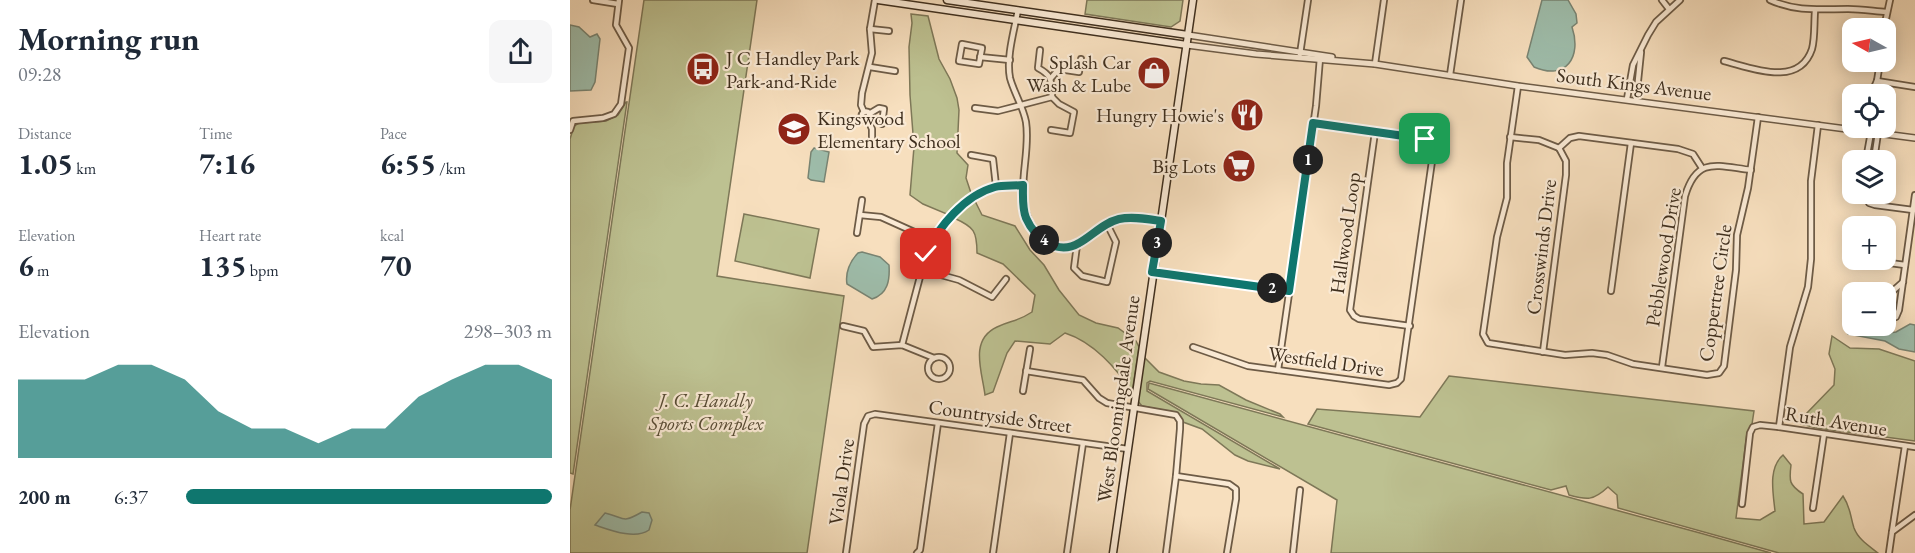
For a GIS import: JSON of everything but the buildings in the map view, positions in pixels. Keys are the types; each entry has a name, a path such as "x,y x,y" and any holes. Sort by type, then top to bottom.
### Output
{"main road":[{"name":"South Kings Avenue","path":"877,0 1187,45"},
{"name":"South Kings Avenue","path":"947,0 1188,35"},
{"name":"West Bloomingdale Avenue","path":"1113,553 1193,0"}],"street":[{"path":"570,130 573,121 603,118 614,114 621,104 629,48 616,24 619,2 593,0"},
{"path":"877,0 870,29 872,52 870,67 861,105 872,129 872,142 886,144"},
{"path":"1300,55 1308,0"},
{"path":"1375,64 1384,0"},
{"path":"1450,75 1461,0"},
{"path":"1662,0 1670,9"},
{"path":"1628,99 1633,65 1656,22 1680,0"},
{"path":"1770,0 1781,6 1815,11 1850,9 1886,12"},
{"path":"1885,18 1890,0"},
{"path":"956,11 958,1"},
{"path":"1018,10 1010,60 1010,76 1026,121 1027,146 1023,185 1026,217 1032,228 1049,245 1064,248 1077,245 1107,224 1126,218 1161,221"},
{"path":"1724,61 1780,73 1794,71 1806,61 1812,48 1815,11"},
{"path":"870,29 889,31"},
{"name":"South Kings Avenue","path":"1188,35 1300,55 1518,86 1842,128"},
{"path":"962,44 982,48 980,57 979,64 959,61 962,44"},
{"name":"South Kings Avenue","path":"1187,45 1300,55"},
{"path":"1040,50 1038,68 1048,73 1051,78 1052,97 1059,104 1074,112 1070,133 1050,130"},
{"path":"1636,100 1641,50"},
{"path":"980,57 1010,60"},
{"path":"1278,370 1322,58"},
{"path":"1051,78 1059,69 1079,72 1081,59"},
{"path":"870,67 895,71"},
{"path":"1875,84 1878,72"},
{"path":"1877,81 1915,87"},
{"name":"Coppertree Circle","path":"1518,86 1510,137 1507,198 1497,237 1483,334 1488,343 1565,355 1592,353 1633,363 1707,375 1719,373 1724,366 1736,270 1737,235 1751,170 1758,117"},
{"path":"975,108 998,111 1052,97"},
{"path":"866,113 879,108 884,109 882,124"},
{"path":"1313,123 1425,139 1432,143 1434,150 1410,326"},
{"path":"1779,427 1790,347 1808,287 1811,259 1811,182 1818,125"},
{"name":"Hallwood Loop","path":"1375,132 1350,310 1359,319 1410,326"},
{"name":"South Kings Avenue","path":"1896,135 1915,138"},
{"path":"1510,137 1539,140 1559,148 1570,138 1579,136 1677,149 1693,154 1702,168"},
{"path":"1611,291 1631,143"},
{"name":"Crosswinds Drive","path":"1543,352 1566,175 1566,161 1559,148"},
{"path":"971,154 993,159 996,186"},
{"name":"Pebblewood Drive","path":"1662,368 1685,196 1690,180 1702,168 1717,166 1751,170"},
{"path":"902,345 926,254 932,240 948,219 968,202 996,186 1023,185"},
{"path":"1896,317 1899,310 1915,195"},
{"path":"857,233 862,200"},
{"path":"1872,204 1913,210"},
{"path":"860,215 881,217 932,240"},
{"path":"1077,245 1074,268 1082,276 1107,282 1116,242 1107,224"},
{"path":"1896,264 1905,265"},
{"path":"923,270 959,280 992,297 1006,279"},
{"path":"1152,272 1289,291"},
{"path":"1896,288 1903,282"},
{"path":"843,326 864,332 873,347 902,345 934,358 941,357 949,364 949,371 945,376 939,378 930,373 928,367 934,358"},
{"name":"Westfield Drive","path":"1193,347 1248,366 1395,384 1402,376 1410,326"},
{"path":"1023,391 1030,349"},
{"path":"1026,371 1083,380 1107,404 1176,416 1180,421 1176,476 1166,553"},
{"name":"Countryside Street","path":"868,416 874,414 1128,449"},
{"name":"Viola Drive","path":"846,553 864,424 868,416"},
{"path":"917,553 920,550 938,423"},
{"name":"Ruth Avenue","path":"1742,504 1750,433 1753,427 1760,425 1779,427 1915,447"},
{"path":"993,553 1011,433"},
{"path":"1813,508 1824,434"},
{"path":"1067,553 1083,443"},
{"path":"1889,553 1905,446"},
{"path":"1176,476 1229,484 1236,489 1227,553"},
{"path":"1293,553 1300,490"},
{"path":"1892,532 1915,515"}],"green space":[{"name":"J. C. Handly Sports Complex","path":"644,0 757,0 717,276 844,296 807,553 570,553 570,510"},
{"path":"1087,0 1183,0 1180,21 1171,27 1085,14"},
{"path":"911,14 928,16 939,59 957,98 959,110 957,153 968,165 966,178 972,196 949,215 923,204 910,195 914,147 910,95"},
{"path":"626,102 573,474 570,473 570,139 574,126 579,123 606,121 618,115"},
{"path":"975,201 982,215 1015,226 1030,250 1044,265 1059,290 1079,315 1096,323 1118,328 1136,341 1139,347 1132,393 1119,374 1095,349 1065,333 1050,344 1015,341 1007,353 993,392 985,395 979,357 983,340 997,327 1032,312 1035,295 1003,264 977,253 973,231 966,224 954,218"},
{"path":"744,214 819,229 810,278 735,261"},
{"path":"1832,336 1850,348 1879,349 1915,361 1915,441 1801,424 1806,414 1834,385 1835,369 1829,354"},
{"path":"1144,357 1159,372 1184,381 1219,385 1246,400 1280,414 1283,417 1150,381 1147,383 1147,391 1280,469 1248,461 1235,455 1202,429 1183,422 1176,413 1142,406 1137,400"},
{"path":"1449,376 1754,411 1752,424 1747,433 1736,518 1760,520 1775,511 1773,473 1778,460 1783,455 1791,465 1791,482 1803,494 1804,524 1824,522 1843,496 1858,536 1878,553 1779,553 1618,508 1617,495 1608,487 1594,497 1581,498 1569,495 1566,486 1551,490 1308,424 1317,409 1420,417"},
{"path":"1149,383 1771,553 1331,553 1337,500 1148,389"}],"shaded area":[{"path":"1542,0 1568,0 1576,14 1577,23 1572,27 1575,38 1573,57 1569,64 1555,71 1545,71 1534,67 1527,57"},
{"path":"570,25 579,27 590,37 597,34 600,39 595,82 591,90 570,91"},
{"path":"814,148 829,152 824,182 808,178 811,152"},
{"path":"858,253 880,257 889,265 885,290 872,299 847,284 847,271 850,263"},
{"path":"1910,324 1915,325 1915,352 1899,349 1885,341 1859,336 1896,336 1896,332"},
{"path":"642,512 649,513 652,520 649,530 643,533 622,533 595,525 605,513 627,519"}],"place":[{"name":"J C Handley Park Park-and-Ride","path":"703,69"},
{"name":"Splash Car Wash & Lube","path":"1154,73"},
{"name":"Hungry Howie's","path":"1247,115"},
{"name":"Kingswood Elementary School","path":"794,129"},
{"name":"Big Lots","path":"1239,166"}],"route":[{"path":"926,254 932,240 948,219 968,202 996,186 1023,185 1023,206 1026,217 1032,228 1049,245 1064,248 1077,245 1117,219 1161,221 1152,272 1289,291 1313,123 1425,139"}]}
